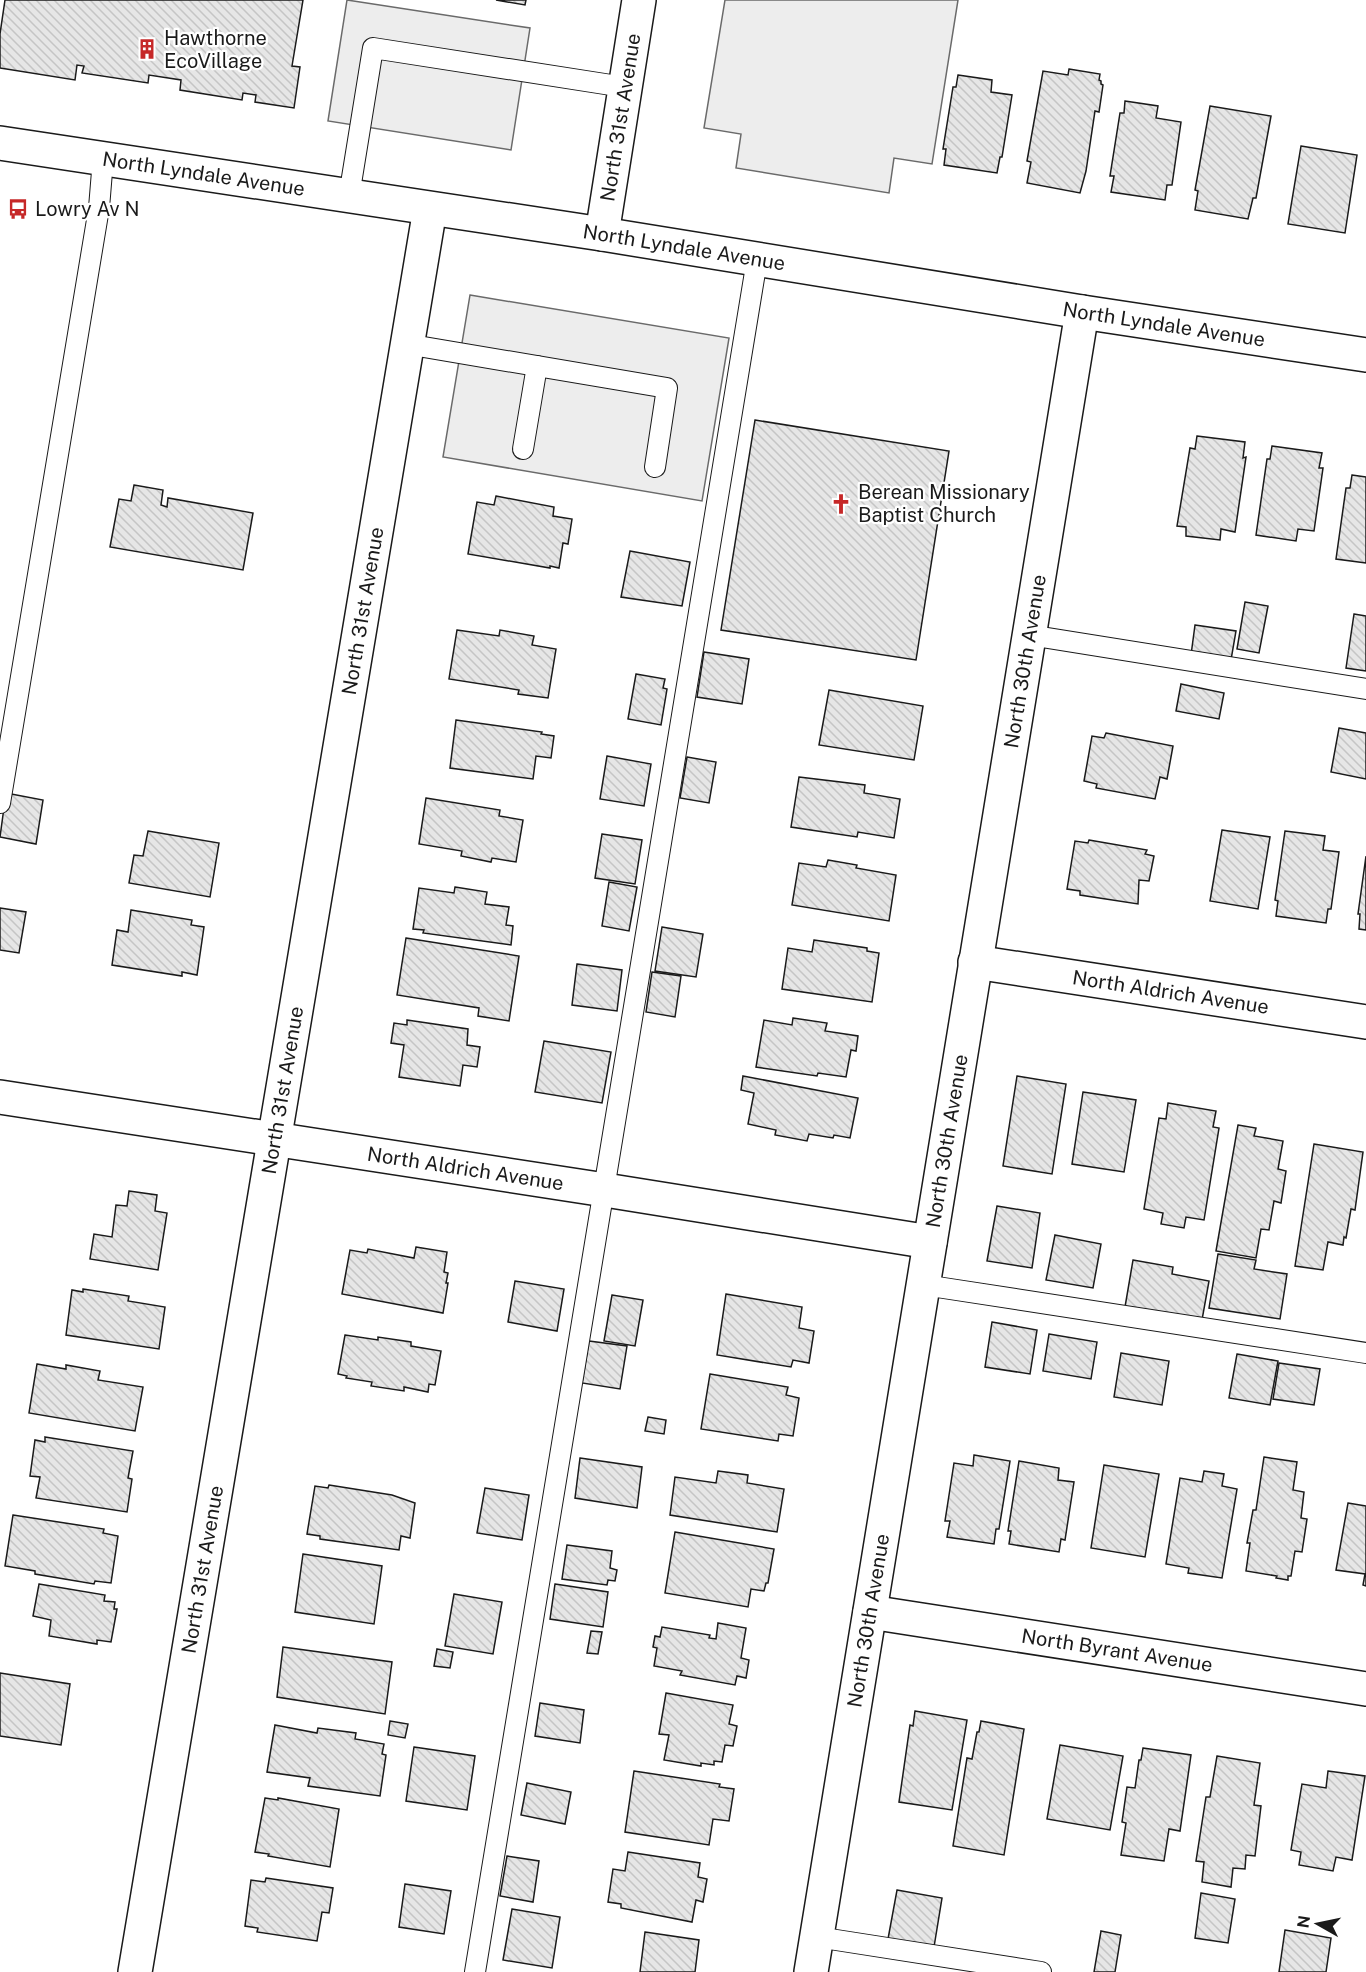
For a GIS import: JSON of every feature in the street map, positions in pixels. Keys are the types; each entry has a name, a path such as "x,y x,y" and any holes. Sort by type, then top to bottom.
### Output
{"street":[{"name":"North 31st Avenue","path":"602,234 639,0"},
{"name":"North Lyndale Avenue","path":"0,142 602,234 1082,312 1366,355"},
{"name":"North 31st Avenue","path":"135,1972 430,209"},
{"name":"North 30th Avenue","path":"811,1972 1082,312"},
{"name":"North Aldrich Avenue","path":"975,962 1366,1022"},
{"name":"North Aldrich Avenue","path":"0,1097 930,1242"},
{"name":"North Byrant Avenue","path":"870,1612 1366,1689"}],"lane":[{"path":"349,196 374,48 624,87"},
{"path":"0,803 99,208 103,159"},
{"path":"475,1972 757,260"},
{"path":"406,344 667,388 655,467"},
{"path":"523,448 537,366"},
{"path":"1029,635 1366,689"},
{"path":"924,1285 1366,1353"},
{"path":"817,1937 1041,1972"}],"shaded area":[{"path":"347,0 530,28 511,150 328,121"},
{"path":"725,0 958,0 932,164 894,158 889,193 736,168 741,134 704,128"},
{"path":"470,295 729,338 702,501 443,457"}],"building":[{"name":"Hawthorne EcoVillage","path":"5,0 303,0 292,66 300,67 294,108 255,102 256,95 243,93 242,100 180,90 181,80 149,75 148,83 82,73 84,66 77,65 75,80 0,68 0,34"},
{"path":"496,0 526,0 525,5"},
{"path":"1069,69 1100,74 1099,80 1103,85 1099,112 1095,111 1086,171 1080,193 1027,183 1031,162 1027,161 1043,71 1068,75"},
{"path":"958,75 992,80 991,92 1012,95 1002,157 1000,157 997,173 944,165 946,149 943,149 953,87 956,87"},
{"path":"1125,101 1158,106 1156,118 1181,122 1172,185 1167,185 1165,200 1111,192 1114,176 1110,176 1120,113 1124,113"},
{"path":"1210,106 1271,116 1256,198 1253,198 1248,219 1195,210 1198,191 1195,190"},
{"path":"1301,146 1357,155 1345,233 1288,224"},
{"name":"Berean Missionary Baptist Church","path":"755,420 949,451 916,660 721,630"},
{"path":"1197,436 1245,442 1243,458 1246,457 1235,532 1221,529 1220,540 1186,536 1186,527 1177,526 1190,448 1195,449"},
{"path":"1272,446 1322,453 1319,468 1323,468 1314,531 1298,529 1296,541 1256,535 1267,459 1270,459"},
{"path":"1352,475 1366,477 1366,563 1336,559 1346,488 1350,488"},
{"path":"134,485 163,490 161,505 167,507 168,498 253,513 243,570 110,547 119,499 131,501"},
{"path":"496,496 554,507 553,516 572,519 568,544 563,543 559,568 468,554 477,502 494,505"},
{"path":"630,551 690,562 682,606 621,597"},
{"path":"1245,602 1268,606 1259,653 1237,649"},
{"path":"1354,614 1366,616 1366,671 1346,668"},
{"path":"1195,625 1236,631 1231,660 1191,655"},
{"path":"457,630 499,636 500,630 534,636 532,645 556,649 548,698 518,694 519,690 449,679"},
{"path":"704,652 749,659 742,704 697,697"},
{"path":"636,674 665,679 663,688 667,689 661,725 628,719"},
{"path":"1181,684 1224,693 1219,719 1176,711"},
{"path":"829,690 923,706 914,760 819,745"},
{"path":"456,720 542,732 541,734 554,736 551,758 536,756 533,779 450,768"},
{"path":"1339,728 1366,733 1366,779 1331,772"},
{"path":"1106,733 1173,746 1167,779 1160,777 1155,799 1096,788 1097,784 1084,781 1092,736 1104,738"},
{"path":"607,756 651,764 644,806 600,799"},
{"path":"687,757 716,762 709,803 680,798"},
{"path":"799,777 865,785 864,793 900,799 894,838 858,832 857,837 791,827"},
{"path":"6,793 43,800 36,844 0,837"},
{"path":"426,798 500,810 499,816 523,820 516,862 492,858 491,862 461,856 462,851 419,844"},
{"path":"1222,830 1270,837 1258,909 1210,901"},
{"path":"148,831 219,843 210,897 129,883 134,855 143,856"},
{"path":"1285,831 1325,836 1323,850 1339,852 1331,909 1328,909 1326,923 1276,916 1278,901 1275,900"},
{"path":"602,834 642,840 635,884 595,878"},
{"path":"1089,840 1147,850 1145,854 1154,856 1149,881 1139,880 1138,904 1080,895 1080,891 1067,889 1075,841 1088,843"},
{"path":"1366,856 1366,930 1359,929 1360,914 1358,914"},
{"path":"828,860 896,875 889,921 792,905 799,863 826,867"},
{"path":"609,882 637,887 629,931 602,926"},
{"path":"455,887 487,892 485,904 509,907 506,925 513,926 511,945 423,933 424,930 413,929 419,888 454,893"},
{"path":"0,908 26,912 19,953 0,950"},
{"path":"131,910 192,920 191,925 204,927 197,975 182,972 182,976 112,965 117,930 128,932"},
{"path":"662,927 703,934 696,977 655,971"},
{"path":"406,938 519,956 509,1021 478,1016 479,1008 397,995"},
{"path":"814,940 867,948 867,951 879,953 872,1002 782,989 788,948 812,952"},
{"path":"577,964 622,970 617,1011 572,1005"},
{"path":"652,972 681,976 675,1017 646,1012"},
{"path":"793,1018 827,1023 825,1031 858,1036 856,1051 851,1050 846,1077 818,1073 817,1076 756,1067 764,1020 792,1025"},
{"path":"407,1020 468,1029 467,1045 480,1047 477,1067 463,1065 460,1086 399,1077 404,1045 391,1043 394,1023 407,1025"},
{"path":"544,1041 611,1052 602,1103 535,1092"},
{"path":"743,1076 858,1098 850,1138 809,1134 807,1141 775,1135 776,1130 748,1124 754,1093 741,1090"},
{"path":"1017,1076 1066,1084 1052,1174 1003,1166"},
{"path":"1083,1092 1136,1100 1124,1172 1072,1164"},
{"path":"1168,1103 1216,1111 1213,1127 1219,1128 1204,1220 1186,1217 1184,1228 1161,1224 1163,1213 1144,1209 1159,1118 1166,1119"},
{"path":"1238,1125 1256,1128 1254,1136 1283,1141 1278,1169 1286,1171 1281,1203 1274,1201 1269,1230 1261,1229 1256,1258 1216,1251"},
{"path":"1314,1144 1363,1152 1355,1210 1351,1209 1346,1238 1344,1237 1343,1245 1328,1242 1323,1270 1295,1266"},
{"path":"129,1191 157,1195 155,1211 167,1213 158,1270 90,1259 94,1234 112,1237 116,1205 127,1206"},
{"path":"997,1206 1040,1213 1032,1268 987,1261"},
{"path":"1055,1235 1101,1244 1093,1288 1046,1280"},
{"path":"416,1247 447,1252 444,1272 448,1273 446,1283 448,1283 443,1313 342,1294 350,1250 367,1253 368,1249 414,1258"},
{"path":"1218,1254 1256,1260 1254,1269 1287,1274 1280,1319 1209,1308"},
{"path":"1133,1260 1173,1267 1172,1274 1209,1281 1202,1320 1125,1307"},
{"path":"515,1281 564,1289 557,1331 508,1322"},
{"path":"83,1289 129,1296 128,1301 165,1307 159,1349 66,1335 72,1290 83,1292"},
{"path":"726,1294 802,1307 799,1328 814,1331 809,1363 793,1360 791,1367 717,1355"},
{"path":"612,1295 643,1300 635,1346 604,1341"},
{"path":"992,1322 1037,1330 1030,1374 985,1367"},
{"path":"1049,1334 1097,1342 1091,1379 1043,1371"},
{"path":"345,1335 411,1342 411,1346 441,1351 435,1385 429,1384 428,1392 404,1387 404,1391 371,1386 372,1382 346,1378 347,1376 338,1374"},
{"path":"589,1341 627,1346 620,1389 582,1383"},
{"path":"1121,1353 1169,1361 1162,1405 1114,1397"},
{"path":"1237,1354 1278,1361 1270,1405 1229,1398"},
{"path":"1279,1363 1320,1369 1314,1405 1273,1399"},
{"path":"37,1364 66,1369 66,1365 100,1371 98,1380 143,1387 135,1431 29,1413"},
{"path":"710,1374 788,1387 786,1395 799,1398 793,1436 779,1434 778,1441 701,1429"},
{"path":"648,1417 666,1420 664,1434 645,1431"},
{"path":"45,1437 133,1451 128,1478 132,1479 127,1512 36,1498 40,1477 30,1476 35,1440 45,1442"},
{"path":"974,1455 1010,1461 999,1529 996,1529 994,1544 947,1537 950,1521 945,1521 954,1463 973,1466"},
{"path":"1264,1457 1297,1462 1293,1490 1304,1492 1301,1518 1307,1519 1302,1552 1295,1551 1291,1576 1288,1576 1288,1580 1246,1571 1250,1543 1247,1543 1253,1510 1256,1510"},
{"path":"580,1458 642,1467 637,1508 575,1498"},
{"path":"1019,1461 1059,1468 1058,1480 1074,1482 1065,1540 1061,1539 1059,1552 1009,1544 1011,1531 1008,1531"},
{"path":"1104,1465 1159,1474 1145,1557 1091,1548"},
{"path":"718,1471 748,1475 747,1483 784,1489 777,1532 670,1515 675,1477 716,1483"},
{"path":"1204,1471 1224,1474 1222,1486 1237,1489 1222,1578 1188,1573 1189,1568 1166,1564 1180,1478 1202,1482"},
{"path":"329,1485 392,1495 415,1503 410,1538 401,1536 399,1550 320,1539 320,1536 307,1534 315,1486 328,1488"},
{"path":"485,1488 529,1495 522,1540 477,1533"},
{"path":"1348,1503 1366,1506 1366,1586 1363,1585 1365,1574 1336,1570"},
{"path":"13,1515 104,1529 103,1533 118,1536 111,1583 95,1581 94,1584 35,1574 35,1571 5,1566"},
{"path":"675,1532 774,1549 768,1583 764,1591 751,1589 748,1607 665,1593"},
{"path":"567,1545 612,1551 610,1568 617,1570 615,1581 608,1580 607,1585 562,1579"},
{"path":"303,1554 382,1566 374,1624 295,1612"},
{"path":"39,1584 105,1595 104,1601 115,1602 114,1609 117,1609 111,1642 97,1640 97,1644 49,1636 51,1620 33,1616"},
{"path":"555,1584 608,1592 603,1627 550,1619"},
{"path":"454,1594 502,1602 493,1654 445,1646"},
{"path":"718,1623 746,1628 741,1658 749,1660 746,1678 737,1676 735,1685 680,1675 682,1671 654,1666 657,1648 653,1647 655,1636 660,1637 662,1627 710,1635 709,1638 716,1639"},
{"path":"591,1631 602,1632 598,1654 587,1653"},
{"path":"283,1647 392,1662 385,1714 277,1697"},
{"path":"437,1649 453,1652 450,1668 434,1666"},
{"path":"0,1673 70,1684 61,1745 0,1736"},
{"path":"666,1693 733,1705 729,1724 737,1726 733,1746 725,1745 722,1762 714,1761 714,1765 701,1763 701,1766 664,1760 669,1735 659,1734"},
{"path":"540,1703 584,1710 580,1743 535,1736"},
{"path":"915,1711 967,1720 952,1810 899,1802 910,1725 913,1726"},
{"path":"390,1721 408,1724 405,1738 388,1735"},
{"path":"981,1721 1024,1729 1004,1855 953,1846 967,1758 972,1759"},
{"path":"275,1725 317,1733 318,1728 356,1733 355,1739 384,1744 382,1754 386,1755 380,1796 308,1786 310,1778 267,1772"},
{"path":"1060,1745 1123,1756 1110,1830 1047,1819"},
{"path":"414,1747 475,1756 467,1810 406,1801"},
{"path":"1143,1748 1191,1755 1180,1831 1169,1829 1164,1861 1121,1855 1126,1823 1122,1822 1127,1787 1135,1788"},
{"path":"1217,1756 1260,1763 1254,1805 1261,1806 1255,1856 1246,1855 1245,1869 1233,1868 1231,1887 1202,1882 1204,1862 1196,1861 1206,1797 1210,1797"},
{"path":"634,1771 720,1784 719,1787 734,1789 729,1821 713,1819 709,1845 625,1832"},
{"path":"1328,1771 1365,1776 1352,1860 1336,1857 1333,1871 1299,1865 1301,1852 1291,1850 1302,1784 1326,1788"},
{"path":"527,1783 571,1792 565,1824 521,1815"},
{"path":"265,1798 278,1800 278,1798 339,1809 330,1867 255,1852"},
{"path":"628,1852 700,1863 698,1877 707,1879 703,1902 696,1900 692,1922 621,1908 621,1904 608,1902 613,1869 625,1871"},
{"path":"507,1856 539,1861 533,1902 500,1896"},
{"path":"266,1878 333,1888 329,1913 322,1912 317,1941 257,1932 258,1928 245,1926 251,1880 265,1882"},
{"path":"405,1884 451,1891 444,1934 399,1927"},
{"path":"897,1890 942,1898 934,1947 888,1939"},
{"path":"1201,1893 1235,1899 1228,1943 1195,1938"},
{"path":"512,1909 560,1917 552,1968 503,1960"},
{"path":"1285,1930 1331,1938 1326,1972 1279,1972"},
{"path":"1101,1931 1121,1935 1115,1972 1094,1972"},
{"path":"645,1932 699,1940 695,1972 640,1972"}],"place":[{"name":"Hawthorne EcoVillage","path":"147,49"},
{"name":"Lowry Av N","path":"18,209"},
{"name":"Berean Missionary Baptist Church","path":"841,504"}]}
